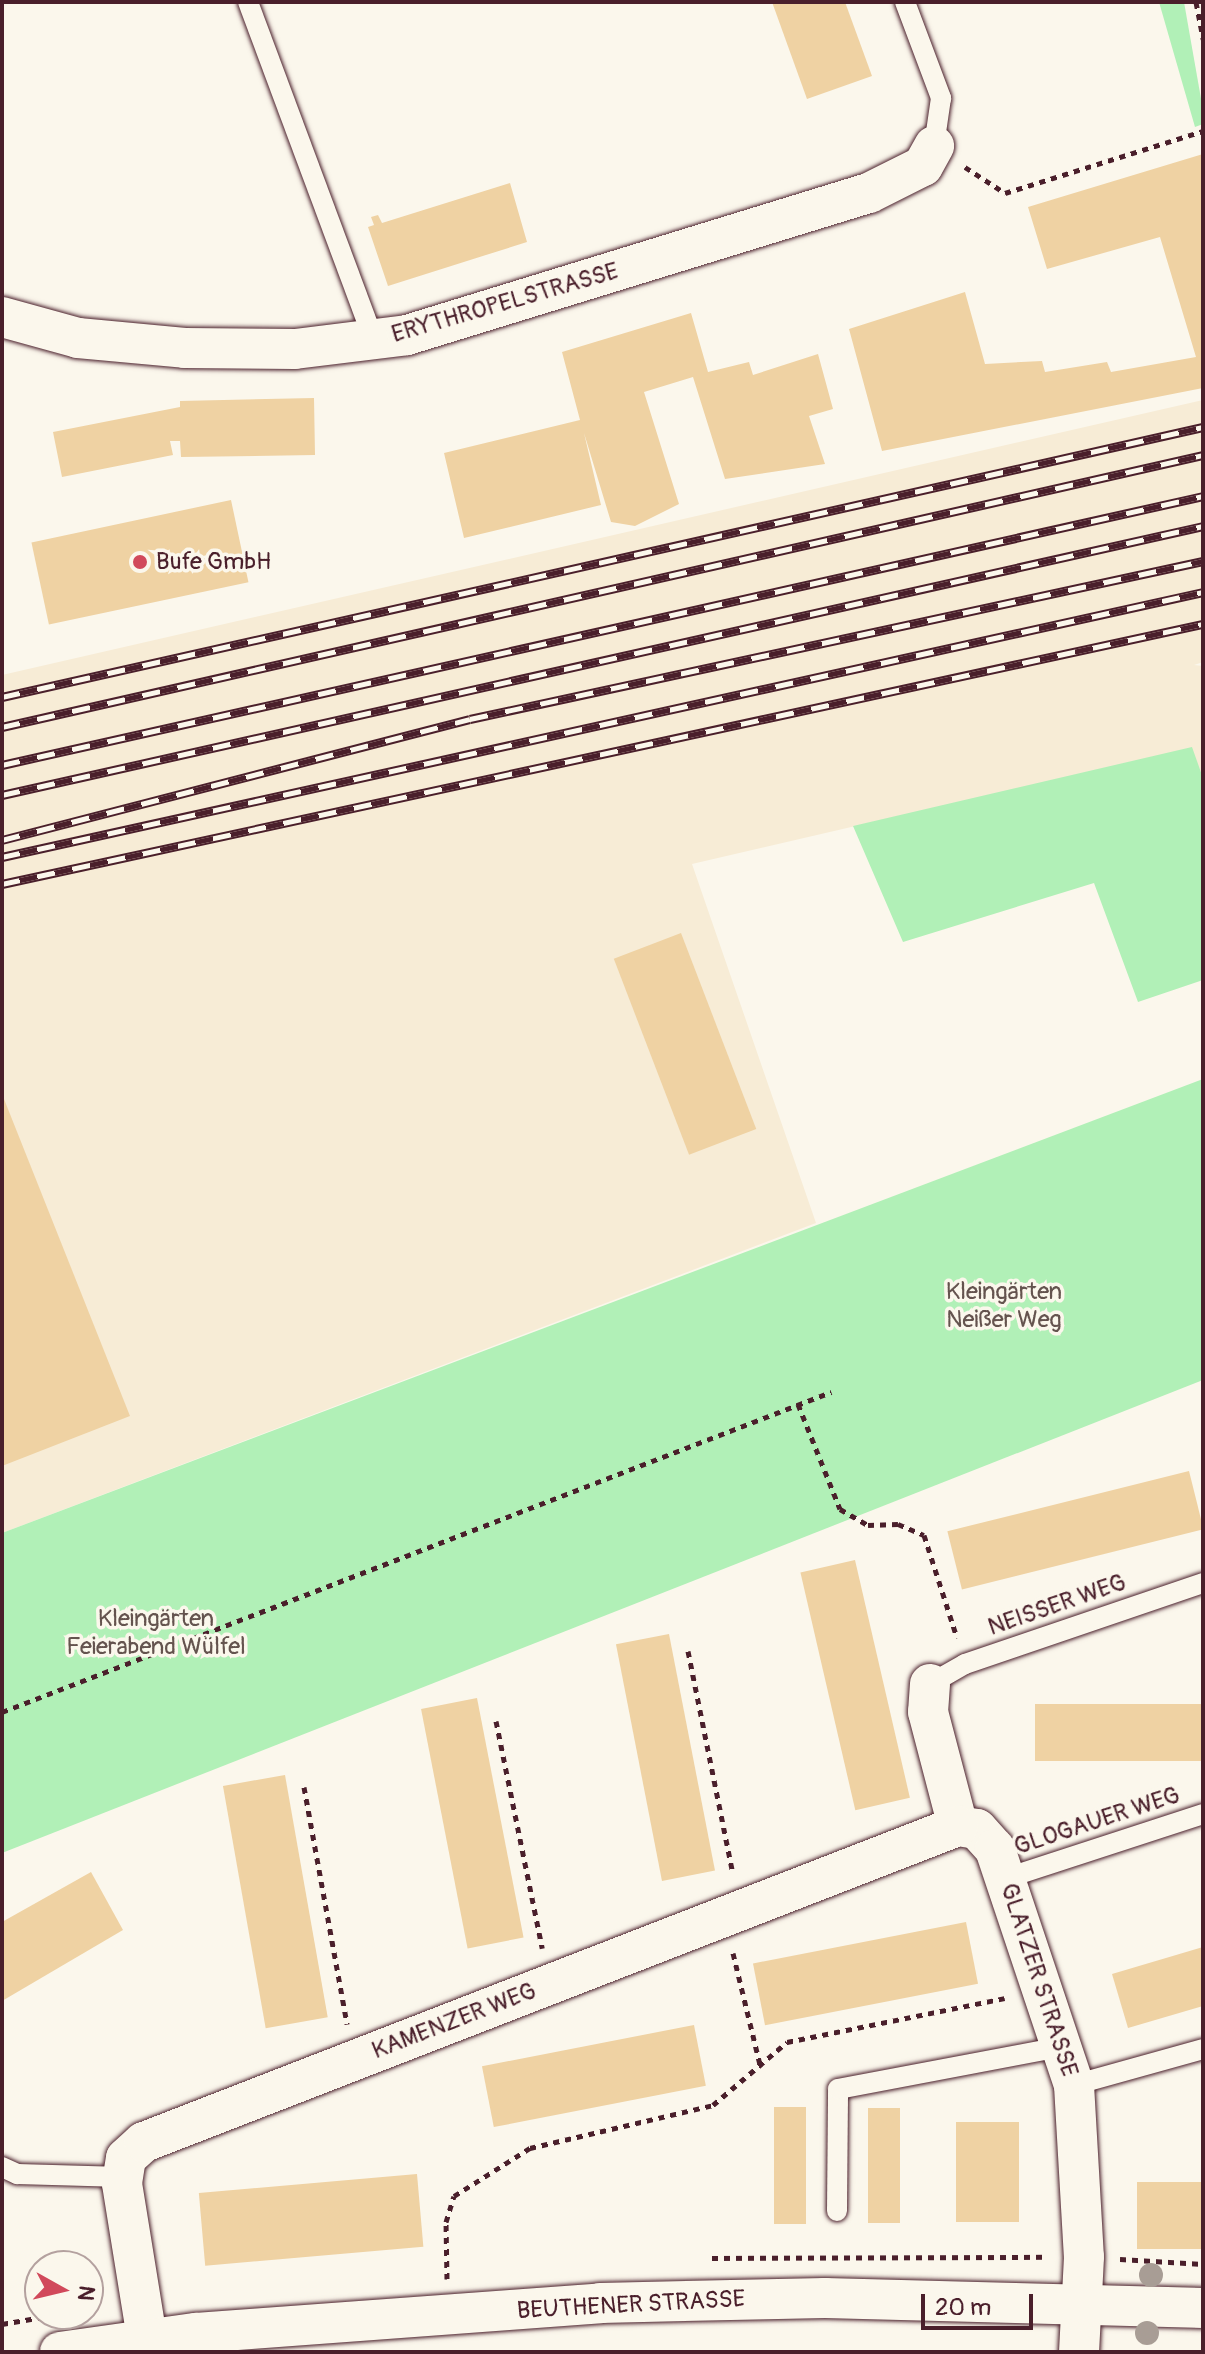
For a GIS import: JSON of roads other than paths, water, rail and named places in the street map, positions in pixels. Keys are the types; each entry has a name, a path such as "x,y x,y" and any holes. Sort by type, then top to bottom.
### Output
{"street":[{"name":"ERYTHROPELSTRASSE","path":"2,317 78,338 185,348 295,349 407,335 869,193 923,166 934,146"},
{"path":"930,1684 928,1712 958,1826"},
{"name":"GLATZER STRASSE","path":"958,1826 977,1829 1007,1878 1074,2085 1083,2303 1079,2352"},
{"name":"KAMENZER WEG","path":"123,2177 126,2158 144,2142 958,1826"},
{"path":"123,2177 147,2338"},
{"name":"BEUTHENER STRASSE","path":"54,2334 196,2342 449,2316 825,2298 1203,2308"}],"lane":[{"path":"248,2 373,339"},
{"path":"905,2 941,98 934,146"},
{"name":"NEISSER WEG","path":"930,1684 965,1664 1203,1583"},
{"name":"GLOGAUER WEG","path":"1007,1878 1203,1814"},
{"path":"837,2211 838,2089 1061,2047"},
{"path":"1074,2085 1203,2049"},
{"path":"2,2167 17,2174 123,2177"}],"railway":[{"path":"2,697 1203,427"},
{"path":"2,727 1203,455"},
{"path":"2,765 1203,496"},
{"path":"2,795 1203,526"},
{"path":"2,840 470,719 1203,561"},
{"path":"2,857 1203,592"},
{"path":"2,884 1203,624"}],"place":[{"name":"Bufe GmbH","path":"140,562"}],"park label":[{"name":"Kleingärten Neißer Weg","path":"1004,1306"},
{"name":"Kleingärten Feierabend Wülfel","path":"156,1633"}]}
